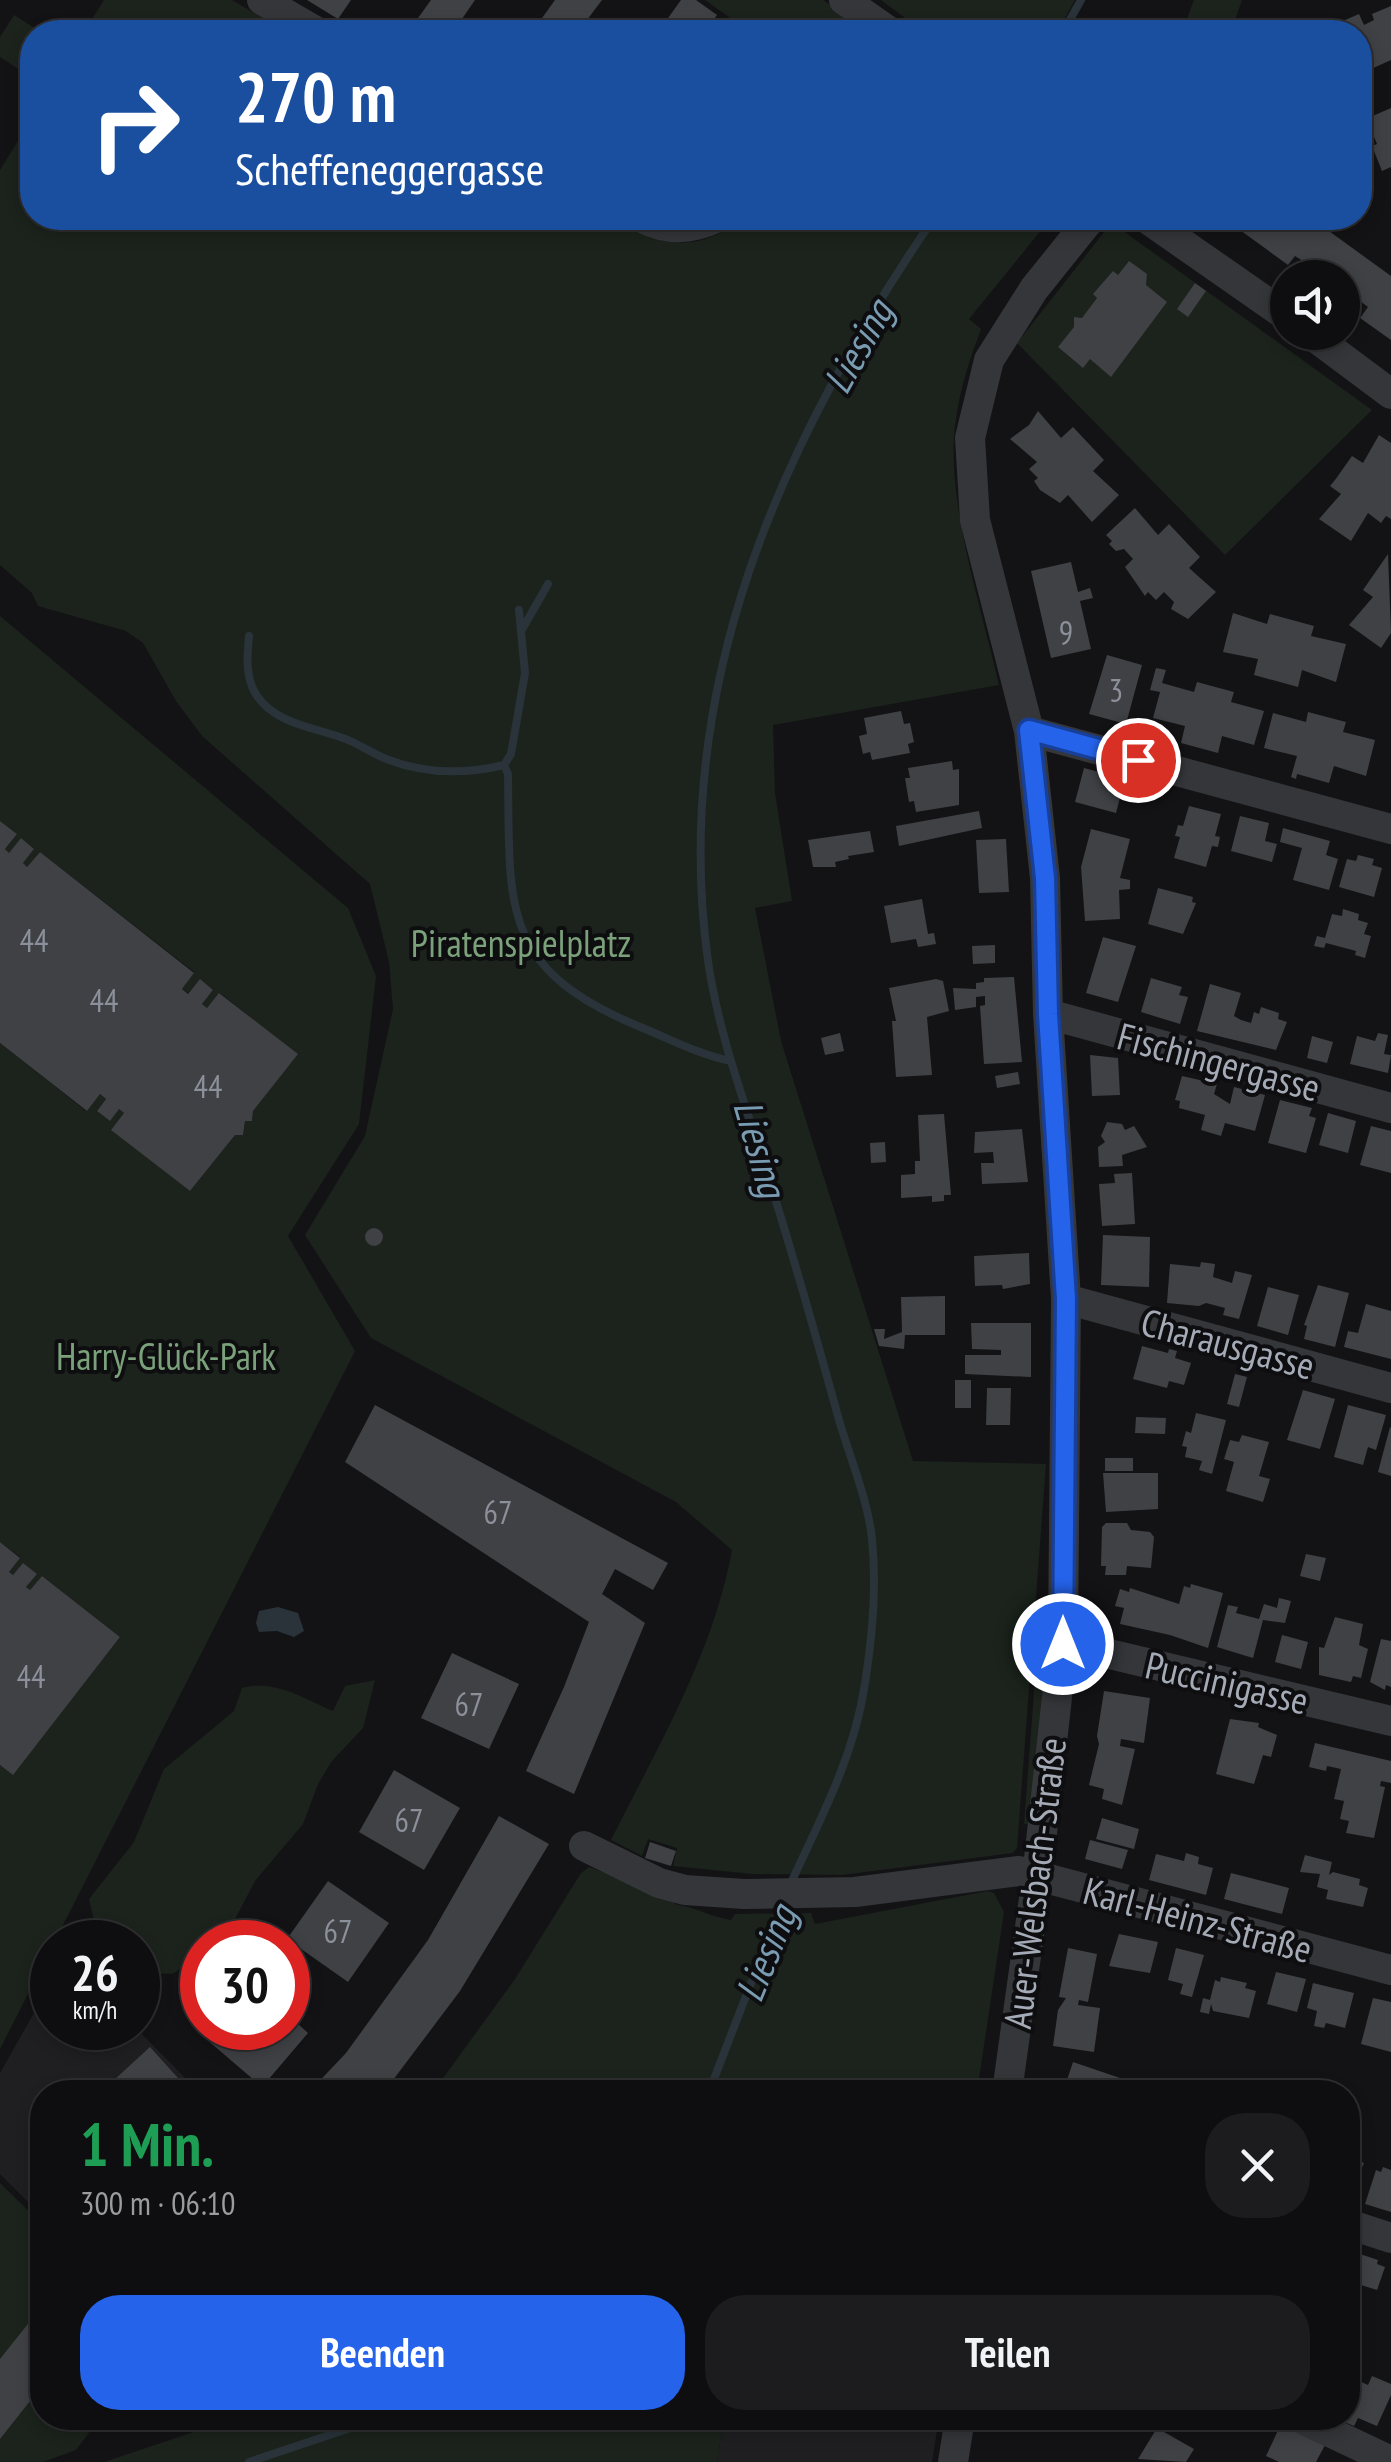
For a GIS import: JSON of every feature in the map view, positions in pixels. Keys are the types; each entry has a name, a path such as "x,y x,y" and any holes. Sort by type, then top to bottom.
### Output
{"street":[{"path":"262,0 297,20"},
{"path":"849,2 871,20"},
{"name":"Auer-Welsbach-Straße","path":"1010,2080 1038,1877 1063,1644 1066,1299 1048,1014 1045,878 1029,730 976,520 970,438 989,360 1034,289 1081,230"},
{"path":"1163,230 1270,305"},
{"path":"1332,350 1391,394"},
{"path":"1029,730 1391,829"},
{"name":"Fischingergasse","path":"1048,1014 1391,1108"},
{"name":"Charausgasse","path":"1066,1299 1391,1388"},
{"name":"Puccinigasse","path":"1063,1644 1391,1721"},
{"name":"Karl-Heinz-Straße","path":"584,1846 659,1883 685,1890 744,1894 826,1894 1019,1871 1391,1970"},
{"path":"1360,2228 1391,2238"},
{"path":"953,2462 958,2430"},
{"path":"1325,2430 1391,2461"}],"shaded area":[{"path":"278,1607 298,1613 304,1631 294,1637 277,1631 259,1632 259,1611"},
{"path":"30,2020 30,2050 158,2050 187,2080 30,2080 30,2204 0,2174 0,2073"},
{"path":"722,2430 937,2430 932,2462 717,2462"}],"green space":[{"path":"104,0 232,0 266,20 92,20"},
{"path":"705,0 823,0 852,20 733,20"},
{"path":"881,0 1075,0 1064,20 908,20"},
{"path":"1194,0 1242,0 1235,20 1186,20"},
{"path":"14,15 22,20 20,70 0,57 0,37"},
{"name":"Piratenspielplatz","path":"20,138 20,230 632,230 659,240 693,242 726,230 1041,230 969,319 981,329 965,377 955,426 960,521 999,685 773,725 775,793 792,901 755,908 781,1041 913,1461 1046,1464 1017,1848 1013,1853 842,1875 753,1874 673,1866 677,1848 648,1839 642,1856 611,1840 698,1663 732,1550 676,1502 371,1338 305,1235 365,1136 393,1009 389,962 370,884 202,736 176,701 143,643 126,631 38,606 32,593 0,565 0,170"},
{"path":"1122,230 1270,337 1270,350 1289,350 1372,410 1225,555 1017,343 1105,231"},
{"name":"Harry-Glück-Park","path":"0,616 348,908 376,976 359,1124 288,1236 355,1351 66,1920 30,1920 30,1990 0,2049 0,1765 13,1774 120,1637 42,1576 30,1590 26,1587 37,1574 23,1564 13,1575 9,1572 20,1557 0,1542 0,1043 86,1111 100,1094 106,1099 97,1111 109,1120 119,1109 124,1113 112,1130 190,1191 235,1135 243,1134 245,1121 252,1121 253,1111 297,1054 220,993 207,1008 202,1004 213,990 200,980 188,993 182,989 194,972 40,852 27,867 23,863 34,849 22,839 9,853 5,849 17,834 0,821"},
{"path":"1047,1621 1044,1726 1033,1824 1024,1824 1039,1627"},
{"path":"375,1680 363,1728 332,1761 318,1784 303,1824 255,1881 234,1920 180,1920 180,1969 172,1974 160,1974 160,1920 94,1920 89,1899 134,1842 164,1769 234,1711 242,1688 277,1688 333,1711 345,1686"},
{"path":"589,1867 671,1897 675,1904 731,1920 735,1914 811,1913 815,1924 994,1893 1004,1912 979,2080 442,2080 515,1979 581,1873"},
{"path":"0,2183 30,2212 30,2430 91,2430 76,2450 43,2462 0,2462"},
{"path":"722,2430 717,2462 104,2462 197,2431"}],"building":[{"path":"307,0 351,0 338,19"},
{"path":"431,0 475,0 461,20 417,20"},
{"path":"555,0 602,0 587,20 541,20"},
{"path":"681,0 696,0 717,15 713,20 667,20"},
{"path":"1391,6 1391,60 1372,69 1374,20 1372,14"},
{"path":"1391,108 1391,167 1382,171 1372,146 1377,144 1372,116"},
{"path":"1240,230 1328,230 1391,276 1391,340 1360,318 1368,307 1360,301 1360,260 1301,260 1295,256 1281,260"},
{"path":"1129,261 1147,274 1146,285 1167,302 1111,377 1090,359 1083,368 1058,347 1074,327 1074,317 1082,318 1097,298 1093,294 1113,271 1118,275"},
{"path":"1195,283 1206,291 1188,317 1177,309"},
{"path":"1038,411 1061,438 1073,427 1104,460 1093,471 1119,495 1092,522 1068,495 1060,503 1040,490 1034,481 1038,478 1029,469 1037,462 1010,439 1029,425"},
{"path":"1379,435 1391,443 1391,519 1386,516 1381,523 1368,513 1351,541 1319,519 1341,494 1330,486 1352,456 1363,463"},
{"path":"1135,508 1158,535 1169,524 1200,557 1189,568 1216,592 1188,619 1171,609 1174,602 1164,592 1156,600 1148,592 1145,596 1125,567 1133,559 1124,549 1116,551 1109,544 1112,541 1106,535"},
{"path":"1388,554 1391,633 1381,648 1349,625 1373,597 1363,590"},
{"path":"1071,562 1078,592 1090,588 1093,598 1080,601 1091,649 1051,658 1031,571"},
{"path":"1233,613 1267,624 1270,614 1314,626 1311,636 1346,644 1336,682 1302,670 1298,687 1254,675 1258,659 1223,652"},
{"path":"1107,655 1142,665 1126,724 1089,714"},
{"path":"1156,668 1166,670 1162,683 1194,692 1197,682 1234,692 1231,702 1264,711 1254,745 1222,736 1218,753 1181,743 1185,726 1153,718 1160,692 1150,690"},
{"path":"901,711 904,724 910,723 914,742 908,744 910,753 872,760 870,752 863,754 859,736 867,734 864,718"},
{"path":"1308,712 1346,722 1343,732 1375,740 1366,776 1334,766 1329,783 1297,774 1296,779 1291,777 1297,756 1264,748 1273,713 1306,722"},
{"path":"952,761 953,770 959,769 959,805 916,812 914,801 909,802 905,778 910,778 908,768"},
{"path":"1084,768 1125,779 1116,813 1075,802"},
{"path":"1189,806 1221,814 1215,836 1220,837 1218,847 1212,846 1206,867 1174,858 1180,837 1175,836 1178,825 1183,826"},
{"path":"979,811 982,828 899,846 896,826"},
{"path":"1240,816 1269,823 1265,841 1277,844 1272,862 1231,851"},
{"path":"0,821 17,834 5,849 9,853 21,838 34,849 23,863 27,867 40,852 194,973 182,989 188,994 200,979 213,990 202,1004 207,1008 219,993 298,1054 253,1111 252,1121 245,1121 243,1135 235,1135 190,1191 111,1130 124,1113 119,1109 110,1121 97,1111 106,1099 100,1094 87,1111 0,1043"},
{"path":"1283,828 1330,841 1326,855 1338,859 1329,890 1293,880 1302,848 1280,842"},
{"path":"1091,829 1130,839 1120,878 1130,880 1130,889 1119,890 1120,919 1085,921 1081,867"},
{"path":"870,831 874,852 848,856 849,859 835,862 836,867 813,867 808,840"},
{"path":"1006,839 1009,892 979,893 976,840"},
{"path":"1358,855 1374,859 1372,865 1382,868 1374,897 1339,887 1347,859 1356,861"},
{"path":"1158,888 1193,897 1192,902 1196,903 1183,934 1148,924"},
{"path":"922,899 928,934 934,933 936,944 918,947 916,939 891,943 884,906"},
{"path":"1343,909 1359,914 1358,920 1368,923 1364,934 1371,936 1365,958 1355,955 1356,951 1326,943 1324,948 1314,946 1317,936 1325,938 1332,914 1342,916"},
{"path":"1103,937 1136,946 1118,1002 1086,993"},
{"path":"995,945 995,963 973,964 972,946"},
{"path":"1014,977 1022,1062 984,1064 980,1006 985,1005 985,996 976,997 976,1007 955,1010 953,988 976,989 976,983 984,982 984,978"},
{"path":"1151,978 1182,987 1179,995 1188,997 1180,1024 1141,1012"},
{"path":"943,981 949,1011 927,1017 932,1075 896,1077 892,1021 896,1021 889,988"},
{"path":"1210,984 1241,993 1234,1016 1241,1020 1251,1023 1254,1012 1259,1014 1261,1007 1279,1013 1278,1019 1287,1022 1276,1050 1197,1031"},
{"path":"840,1033 844,1051 825,1055 821,1038"},
{"path":"1378,1033 1388,1035 1384,1054 1391,1055 1388,1073 1350,1064 1357,1036 1375,1041"},
{"path":"1312,1036 1333,1042 1327,1063 1307,1058"},
{"path":"1090,1055 1118,1058 1120,1095 1092,1096"},
{"path":"1018,1072 1020,1084 997,1088 995,1076"},
{"path":"1182,1076 1217,1084 1214,1094 1230,1104 1234,1087 1265,1095 1255,1131 1225,1123 1221,1136 1201,1130 1205,1115 1179,1108 1180,1101 1175,1100"},
{"path":"1280,1100 1312,1108 1309,1116 1316,1118 1306,1153 1268,1143"},
{"path":"1328,1113 1356,1121 1348,1153 1319,1145"},
{"path":"944,1114 951,1195 944,1195 944,1201 932,1202 932,1196 901,1198 901,1175 915,1174 915,1161 920,1161 918,1115"},
{"path":"1107,1122 1122,1124 1125,1130 1134,1126 1147,1147 1122,1155 1123,1166 1099,1167 1098,1147 1105,1142 1101,1136"},
{"path":"1371,1126 1391,1131 1391,1173 1360,1165"},
{"path":"1022,1129 1028,1182 982,1184 981,1163 994,1163 993,1152 974,1153 975,1132"},
{"path":"885,1142 886,1162 871,1163 870,1143"},
{"path":"1132,1173 1135,1224 1102,1226 1099,1184 1115,1183 1114,1174"},
{"path":"374,1228 381,1230 381,1244 374,1246 367,1244 365,1237 367,1230"},
{"path":"1103,1235 1150,1237 1149,1287 1101,1285"},
{"path":"1029,1253 1030,1284 1003,1289 1002,1285 975,1286 974,1256"},
{"path":"1201,1262 1215,1264 1213,1277 1232,1283 1235,1271 1252,1275 1239,1319 1223,1315 1225,1308 1206,1303 1167,1303 1170,1264 1200,1267"},
{"path":"1318,1285 1349,1293 1335,1347 1304,1339 1304,1325"},
{"path":"1268,1287 1299,1295 1288,1335 1257,1326"},
{"path":"945,1296 945,1335 905,1335 904,1349 879,1346 874,1329 885,1329 884,1339 902,1332 901,1297"},
{"path":"1366,1304 1391,1311 1391,1359 1344,1347 1348,1331 1358,1333"},
{"path":"971,1323 1031,1323 1031,1377 965,1374 965,1355 1001,1355 1001,1350 972,1349"},
{"path":"1142,1346 1168,1353 1169,1349 1177,1351 1175,1358 1191,1363 1184,1385 1169,1381 1167,1388 1133,1379"},
{"path":"1235,1374 1247,1377 1239,1407 1227,1404"},
{"path":"955,1380 971,1380 971,1408 955,1408"},
{"path":"987,1388 1011,1388 1010,1425 986,1425"},
{"path":"1303,1390 1335,1399 1320,1449 1287,1440"},
{"path":"375,1405 668,1563 653,1590 615,1569 602,1594 645,1623 574,1794 526,1771 589,1622 345,1462"},
{"path":"1348,1405 1386,1415 1376,1450 1368,1447 1363,1465 1334,1457"},
{"path":"1196,1413 1226,1420 1212,1474 1199,1470 1202,1461 1185,1457 1187,1447 1182,1446 1186,1431 1191,1433"},
{"path":"1136,1417 1166,1418 1165,1434 1135,1433"},
{"path":"1391,1428 1391,1476 1378,1472"},
{"path":"1242,1435 1269,1442 1259,1476 1270,1479 1263,1502 1226,1491 1234,1462 1224,1459 1230,1440 1239,1442"},
{"path":"1105,1458 1133,1458 1133,1471 1105,1471"},
{"path":"1103,1473 1158,1473 1158,1509 1106,1512"},
{"path":"1106,1523 1127,1523 1131,1530 1150,1532 1154,1537 1151,1568 1127,1566 1126,1575 1105,1575 1106,1566 1101,1566 1102,1527"},
{"path":"0,1542 20,1558 9,1572 13,1575 23,1563 37,1574 26,1587 30,1590 42,1576 120,1637 13,1775 0,1765"},
{"path":"1306,1554 1326,1558 1320,1581 1300,1576"},
{"path":"1191,1584 1223,1593 1208,1648 1120,1624 1124,1608 1115,1606 1120,1589 1129,1592 1130,1588 1179,1604 1184,1586 1190,1588"},
{"path":"1279,1598 1291,1601 1285,1623 1263,1620 1253,1658 1217,1647 1228,1605 1238,1607 1236,1613 1259,1619 1264,1604 1277,1608"},
{"path":"1335,1617 1363,1624 1359,1645 1368,1649 1361,1678 1353,1676 1351,1682 1319,1675 1319,1647 1324,1648"},
{"path":"1282,1635 1308,1642 1301,1669 1275,1662"},
{"path":"1381,1639 1391,1641 1391,1687 1386,1685 1385,1690 1370,1682"},
{"path":"452,1653 519,1684 489,1749 421,1718"},
{"path":"1104,1691 1150,1698 1144,1743 1121,1739 1120,1746 1135,1749 1122,1805 1102,1799 1104,1789 1089,1785 1099,1744"},
{"path":"1230,1719 1259,1723 1258,1727 1277,1735 1271,1757 1263,1755 1254,1784 1216,1774"},
{"path":"1315,1743 1391,1761 1391,1783 1381,1781 1380,1786 1385,1787 1374,1838 1346,1833 1349,1821 1340,1819 1344,1801 1334,1799 1341,1769 1309,1767"},
{"path":"394,1770 460,1808 424,1870 359,1832"},
{"path":"499,1816 549,1844 460,1991 393,2080 320,2080 346,2053 428,1940"},
{"path":"1102,1818 1139,1829 1134,1849 1096,1839"},
{"path":"1090,1840 1128,1850 1122,1869 1085,1859"},
{"path":"650,1842 676,1851 671,1866 645,1858"},
{"path":"1186,1853 1199,1857 1198,1864 1213,1868 1206,1895 1149,1880 1156,1854 1184,1861"},
{"path":"1305,1855 1332,1862 1329,1875 1333,1872 1360,1879 1359,1885 1368,1888 1363,1907 1326,1899 1328,1890 1317,1887 1320,1874 1300,1872"},
{"path":"1231,1873 1289,1888 1282,1914 1224,1899"},
{"path":"328,1881 389,1923 348,1982 310,1955 310,1920 300,1920"},
{"path":"1119,1934 1158,1942 1150,1973 1109,1966"},
{"path":"1068,1948 1097,1954 1088,2002 1079,2000 1078,2005 1100,2008 1094,2052 1053,2046 1058,2010 1066,1998 1059,1997"},
{"path":"1176,1948 1204,1955 1192,1997 1180,1994 1183,1984 1168,1980"},
{"path":"1276,1972 1306,1979 1297,2012 1267,2004"},
{"path":"1221,1977 1247,1983 1245,1988 1256,1991 1249,2018 1213,2011 1211,2004 1209,2014 1200,2012 1203,1998 1210,2000 1215,1980 1220,1982"},
{"path":"1313,1983 1354,1993 1345,2028 1326,2023 1324,2028 1314,2026 1317,2011 1307,2008"},
{"path":"1373,1998 1391,2002 1391,2052 1361,2044"},
{"path":"147,2050 153,2050 176,2080 114,2080"},
{"path":"219,2050 294,2050 268,2080 254,2080"},
{"path":"1073,2062 1123,2079 1123,2080 1067,2080"},
{"path":"1383,2167 1391,2170 1391,2212 1365,2204 1376,2170 1381,2172"},
{"path":"1360,2254 1385,2267 1377,2290 1360,2285"},
{"path":"30,2321 30,2401 0,2439 0,2359"},
{"path":"1372,2376 1391,2384 1391,2395 1377,2426 1360,2419 1360,2381 1368,2385"},
{"path":"1156,2430 1194,2449 1186,2462 1138,2459"},
{"path":"1278,2430 1294,2430 1325,2445 1316,2462 1279,2462 1266,2456"}],"waterway":[{"name":"Liesing","path":"1070,20 1081,0"},
{"name":"Liesing","path":"789,1887 833,1791 859,1715 871,1633 873,1558 863,1494 734,1073 713,989 701,859 706,760 723,664 750,570 786,478 829,389 926,230"},
{"path":"523,628 548,584"},
{"path":"504,765 511,754 525,673 519,610"},
{"path":"249,636 250,682 265,705 284,718 417,768 461,771 504,765 508,774 513,896 522,928 536,956 559,981 593,1004 684,1046 731,1061"},
{"name":"Liesing","path":"714,2080 783,1900"},
{"name":"Liesing","path":"249,2462 344,2430"}],"route":[{"path":"1063,1644 1066,1299 1048,1014 1045,878 1029,730 1138,760"}]}
